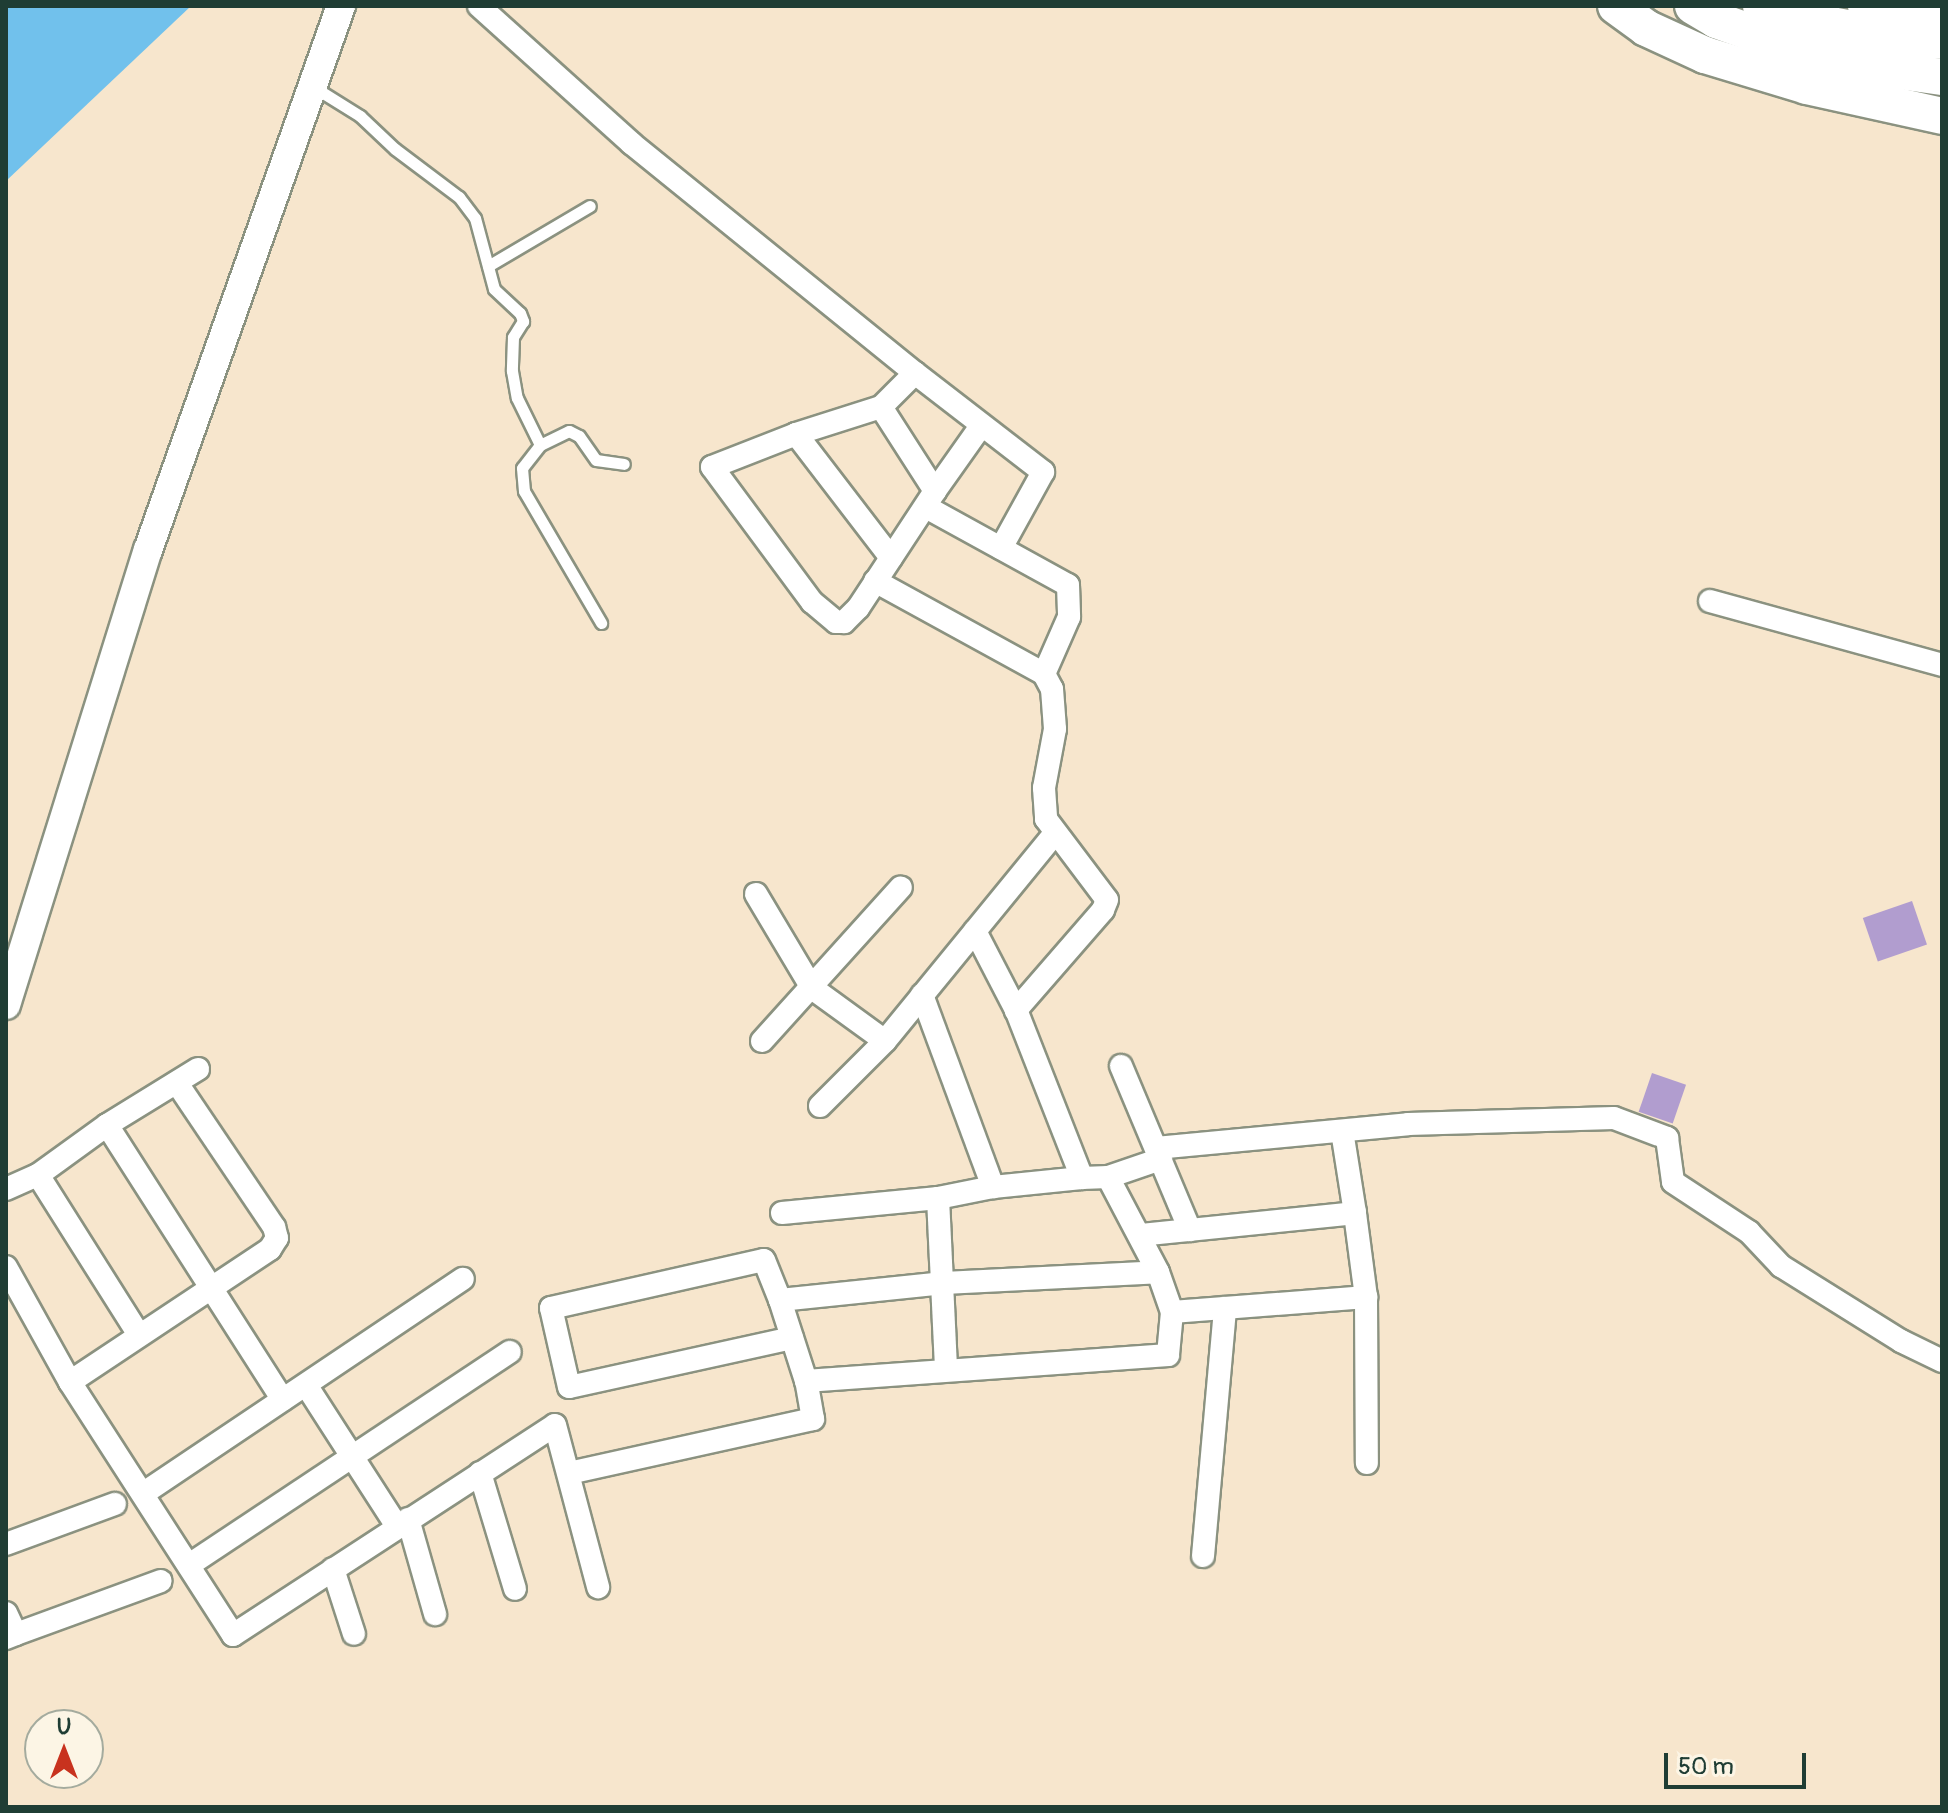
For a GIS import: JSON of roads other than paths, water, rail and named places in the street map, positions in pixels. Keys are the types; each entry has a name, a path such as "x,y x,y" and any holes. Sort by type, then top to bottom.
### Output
{"highway":[{"path":"1616,6 1646,28 1705,55 1807,86 1942,116"},
{"path":"1693,6 1716,20 1789,46 1892,70 1942,77"},
{"path":"1761,6 1793,18 1907,39 1942,41"},
{"path":"1866,6 1942,13"}],"street":[{"path":"6,1005 148,550 341,6"},
{"path":"479,6 631,143 981,426 1043,472 1001,548"},
{"path":"915,373 881,407 796,434 712,467 812,602 836,622 844,622 858,608 981,426"},
{"path":"881,407 931,499 1001,548 1068,585 1069,617 1044,674"},
{"path":"796,434 891,558"},
{"path":"875,581 1044,674 1052,689 1055,709 1043,803 1046,819 1107,900 1103,910 1016,1010"},
{"path":"1710,601 1942,665"},
{"path":"820,1106 885,1041 1055,833"},
{"path":"762,1041 901,887"},
{"path":"756,894 812,988 885,1041"},
{"path":"975,931 1016,1010 1082,1178"},
{"path":"922,995 993,1187"},
{"path":"1121,1066 1190,1230"},
{"path":"6,1189 38,1175 107,1125 198,1069"},
{"path":"70,1382 270,1249 277,1238 276,1232 177,1083"},
{"path":"782,1213 938,1198 993,1187 1108,1177 1159,1153 1342,1131 1408,1124 1604,1117 1667,1138 1673,1182 1741,1226 1781,1266 1824,1295 1901,1341 1942,1361"},
{"path":"107,1125 283,1400"},
{"path":"1342,1131 1366,1297 1367,1463"},
{"path":"38,1175 139,1335"},
{"path":"806,1381 1168,1355 1172,1312 1158,1272 1108,1177"},
{"path":"938,1198 946,1369"},
{"path":"1140,1235 1355,1213"},
{"path":"569,1473 813,1419 806,1381 780,1300 764,1260 551,1308 569,1387 792,1338"},
{"path":"6,1267 70,1382 233,1635 555,1425 598,1587"},
{"path":"780,1300 944,1283 1158,1272"},
{"path":"144,1493 463,1279"},
{"path":"1172,1312 1366,1297"},
{"path":"1203,1556 1225,1308"},
{"path":"189,1565 510,1352"},
{"path":"306,1385 352,1456 402,1523 435,1614"},
{"path":"480,1473 515,1589"},
{"path":"6,1544 115,1504"},
{"path":"333,1569 354,1634"},
{"path":"9,1628 161,1581"}],"lane":[{"path":"311,85 360,116 395,149 459,197 482,234 494,289 520,313 523,321 513,337 512,371 517,398 540,445"},
{"path":"488,266 590,206"},
{"path":"601,623 524,491 522,468 540,445 569,431 579,436 596,460 624,464"}],"water":[{"path":"6,6 191,6 6,181"}]}
